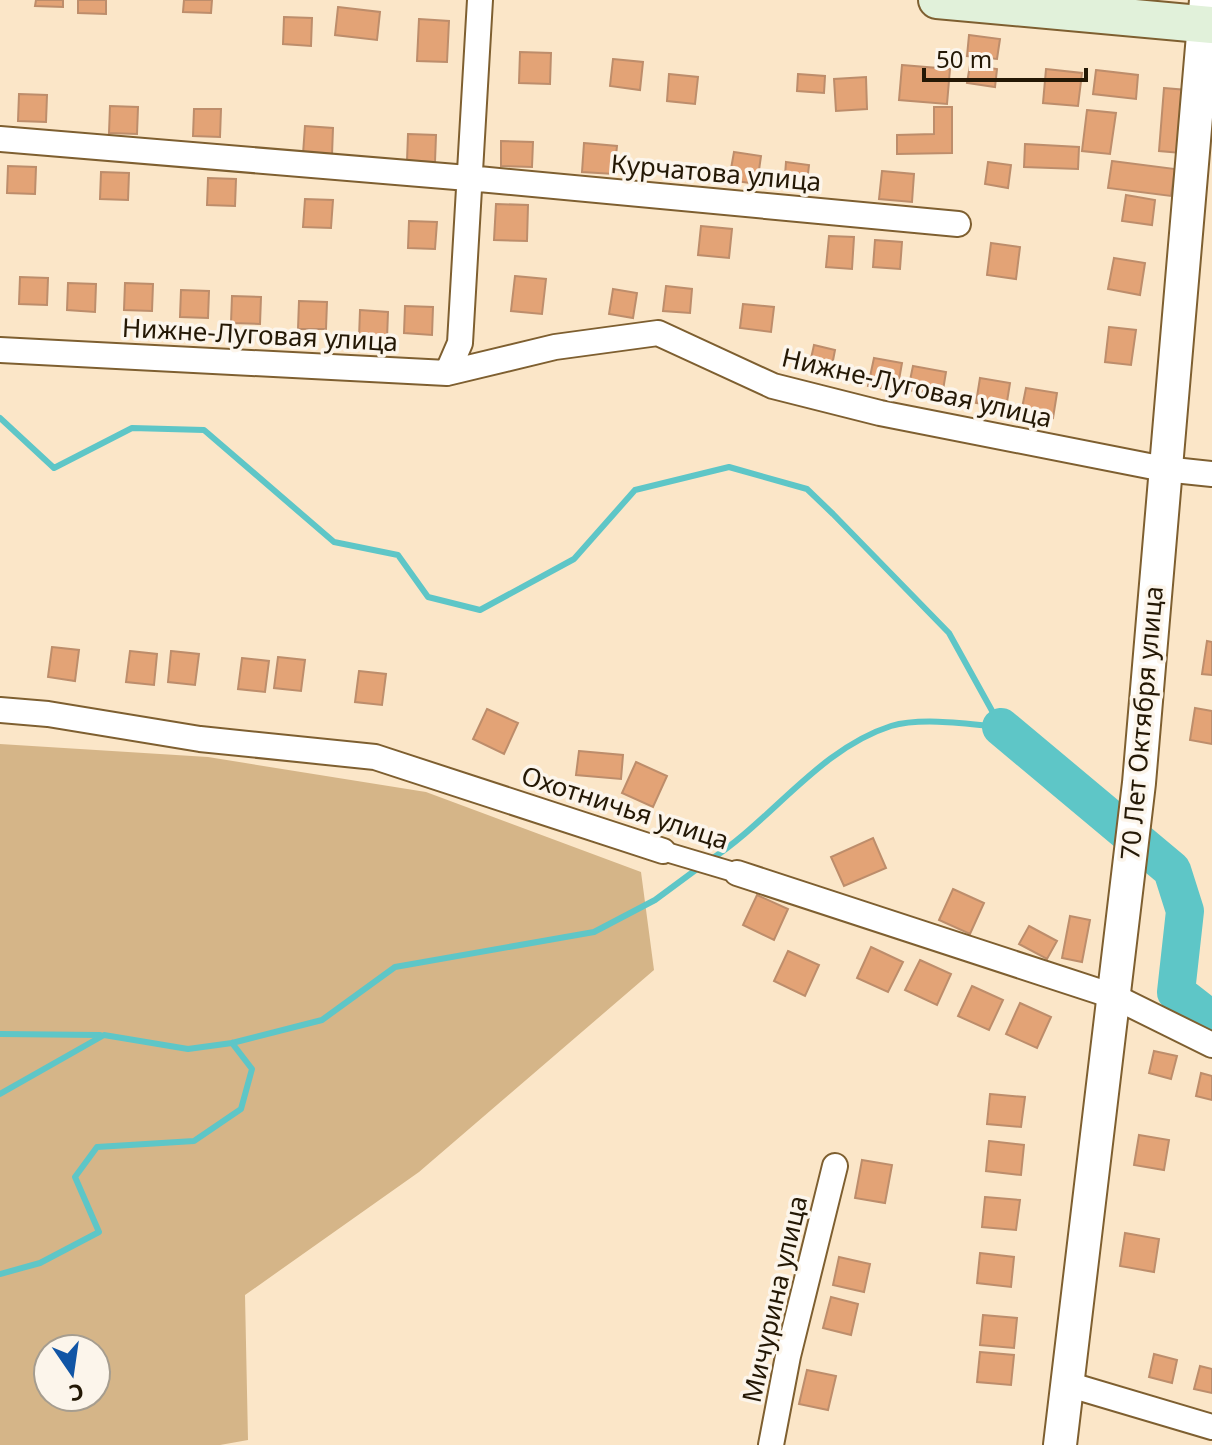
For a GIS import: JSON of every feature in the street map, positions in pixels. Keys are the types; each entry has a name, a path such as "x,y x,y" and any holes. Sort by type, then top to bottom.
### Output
{"main road":[{"path":"937,0 1207,16"}],"street":[{"path":"447,373 460,343 480,0"},
{"name":"70 Лет Октября улица","path":"1060,1445 1139,783 1164,469 1207,16"},
{"name":"Курчатова улица","path":"0,139 468,178 958,224"},
{"name":"Нижне-Луговая улица","path":"0,350 447,373 555,347 658,333 773,386 880,413 1164,469 1212,474"},
{"name":"Охотничья улица","path":"0,710 48,714 200,739 375,757 1113,996 1212,1045"},
{"name":"Мичурина улица","path":"771,1445 788,1356 835,1166"},
{"path":"1067,1384 1212,1427"}],"shaded area":[{"path":"0,744 208,757 426,792 641,872 654,970 419,1172 245,1295 248,1440 220,1445 0,1445"}],"building":[{"path":"36,0 63,0 63,7 35,6"},
{"path":"78,0 106,0 106,14 78,13"},
{"path":"184,0 212,0 211,13 183,12"},
{"path":"338,7 380,12 377,40 335,35"},
{"path":"284,17 312,18 311,46 283,44"},
{"path":"419,19 449,21 447,62 417,61"},
{"path":"969,35 1000,39 997,59 967,56"},
{"path":"520,52 551,53 550,84 519,83"},
{"path":"613,59 643,62 640,90 610,86"},
{"path":"902,65 950,69 947,104 899,100"},
{"path":"970,65 997,69 995,87 967,83"},
{"path":"1046,69 1082,73 1078,106 1043,103"},
{"path":"1096,70 1138,75 1136,99 1093,94"},
{"path":"669,74 698,77 695,104 667,101"},
{"path":"798,74 825,76 824,93 797,91"},
{"path":"866,77 867,109 836,111 834,79"},
{"path":"1164,88 1187,90 1181,153 1159,151"},
{"path":"19,94 47,95 46,122 18,121"},
{"path":"110,106 138,107 137,134 109,133"},
{"path":"934,107 952,107 952,153 897,154 897,135 934,134"},
{"path":"194,109 221,109 220,137 193,136"},
{"path":"1087,110 1116,113 1110,154 1082,151"},
{"path":"305,126 333,128 332,155 303,154"},
{"path":"408,134 436,135 435,162 407,161"},
{"path":"501,141 533,142 532,167 501,166"},
{"path":"584,143 617,146 614,174 582,172"},
{"path":"1025,144 1079,147 1078,169 1024,167"},
{"path":"734,152 761,156 757,184 729,180"},
{"path":"1112,161 1175,169 1171,196 1108,188"},
{"path":"786,162 809,165 806,191 784,189"},
{"path":"988,162 1011,165 1008,188 985,184"},
{"path":"8,166 36,167 35,194 7,193"},
{"path":"882,171 914,174 912,202 879,199"},
{"path":"101,172 129,173 128,200 100,199"},
{"path":"208,178 236,179 235,206 207,205"},
{"path":"1126,195 1155,200 1152,225 1122,221"},
{"path":"305,199 333,200 331,228 303,227"},
{"path":"496,204 528,205 527,241 494,240"},
{"path":"409,221 437,222 435,249 408,248"},
{"path":"701,226 732,229 729,258 698,255"},
{"path":"829,236 854,237 852,269 826,267"},
{"path":"875,240 902,242 900,269 873,267"},
{"path":"991,243 1020,247 1016,279 987,275"},
{"path":"1114,258 1145,263 1140,295 1108,289"},
{"path":"515,276 546,279 542,314 511,311"},
{"path":"20,277 48,278 47,305 19,304"},
{"path":"68,283 96,284 95,312 67,310"},
{"path":"125,283 153,284 152,311 124,310"},
{"path":"666,286 692,289 690,313 663,311"},
{"path":"613,289 637,293 633,318 609,314"},
{"path":"181,290 209,291 208,318 180,317"},
{"path":"232,296 261,297 260,324 231,323"},
{"path":"299,301 327,302 326,329 298,329"},
{"path":"743,304 774,307 771,332 740,328"},
{"path":"405,306 433,307 432,335 404,333"},
{"path":"360,310 388,312 387,339 359,338"},
{"path":"1109,327 1136,330 1131,365 1105,362"},
{"path":"814,345 835,350 830,376 808,372"},
{"path":"874,358 902,363 897,391 868,386"},
{"path":"913,366 946,372 942,396 908,390"},
{"path":"980,378 1010,383 1006,408 976,403"},
{"path":"1026,388 1057,393 1053,418 1021,413"},
{"path":"1207,641 1212,642 1212,675 1202,674"},
{"path":"52,647 79,650 75,681 48,677"},
{"path":"130,651 157,654 154,685 126,682"},
{"path":"171,651 199,654 195,685 168,682"},
{"path":"278,657 305,660 301,691 274,688"},
{"path":"242,658 269,661 265,692 238,689"},
{"path":"359,671 386,674 382,705 355,702"},
{"path":"1195,708 1212,711 1212,744 1190,740"},
{"path":"487,709 518,723 504,754 473,739"},
{"path":"579,751 623,755 621,779 576,775"},
{"path":"636,762 667,776 653,807 622,793"},
{"path":"873,838 886,868 844,886 831,857"},
{"path":"953,889 984,903 970,934 939,920"},
{"path":"757,895 788,909 774,940 743,925"},
{"path":"1070,916 1090,920 1082,962 1062,958"},
{"path":"1029,926 1057,941 1047,959 1019,944"},
{"path":"871,947 903,962 888,992 857,978"},
{"path":"788,951 819,965 805,996 774,981"},
{"path":"920,960 951,974 937,1005 905,990"},
{"path":"972,986 1003,1000 989,1030 958,1016"},
{"path":"1020,1003 1051,1017 1037,1048 1006,1034"},
{"path":"1154,1051 1177,1056 1171,1079 1149,1073"},
{"path":"1201,1073 1212,1076 1212,1100 1196,1096"},
{"path":"990,1094 1025,1097 1021,1127 987,1124"},
{"path":"1139,1135 1169,1140 1164,1170 1134,1165"},
{"path":"989,1141 1024,1145 1021,1175 986,1171"},
{"path":"862,1160 892,1165 885,1203 855,1198"},
{"path":"985,1197 1020,1200 1016,1230 982,1227"},
{"path":"1125,1233 1159,1239 1154,1272 1120,1266"},
{"path":"980,1253 1014,1257 1011,1287 977,1283"},
{"path":"839,1257 870,1264 864,1292 833,1285"},
{"path":"831,1297 858,1304 851,1335 823,1328"},
{"path":"983,1315 1017,1318 1014,1348 980,1345"},
{"path":"980,1352 1014,1355 1011,1385 977,1382"},
{"path":"1154,1354 1177,1360 1172,1383 1149,1377"},
{"path":"1200,1366 1212,1369 1212,1393 1194,1389"},
{"path":"807,1370 836,1376 828,1410 799,1404"}],"waterway":[{"path":"0,418 54,468 132,428 204,430 334,542 398,555 428,597 480,610 574,559 635,490 729,467 807,489 949,633 1001,727"},
{"path":"710,860 733,844 818,768 865,737 891,726 916,722 1001,727"},
{"path":"1001,727 1172,870 1185,911 1176,992 1212,1020"},
{"path":"0,1094 104,1035 188,1049 232,1043 322,1020 395,967 594,932 655,900 701,866"},
{"path":"0,1034 100,1035"},
{"path":"0,1274 40,1263 99,1232 75,1177 97,1147 194,1141 241,1109 252,1069 232,1043"}]}
